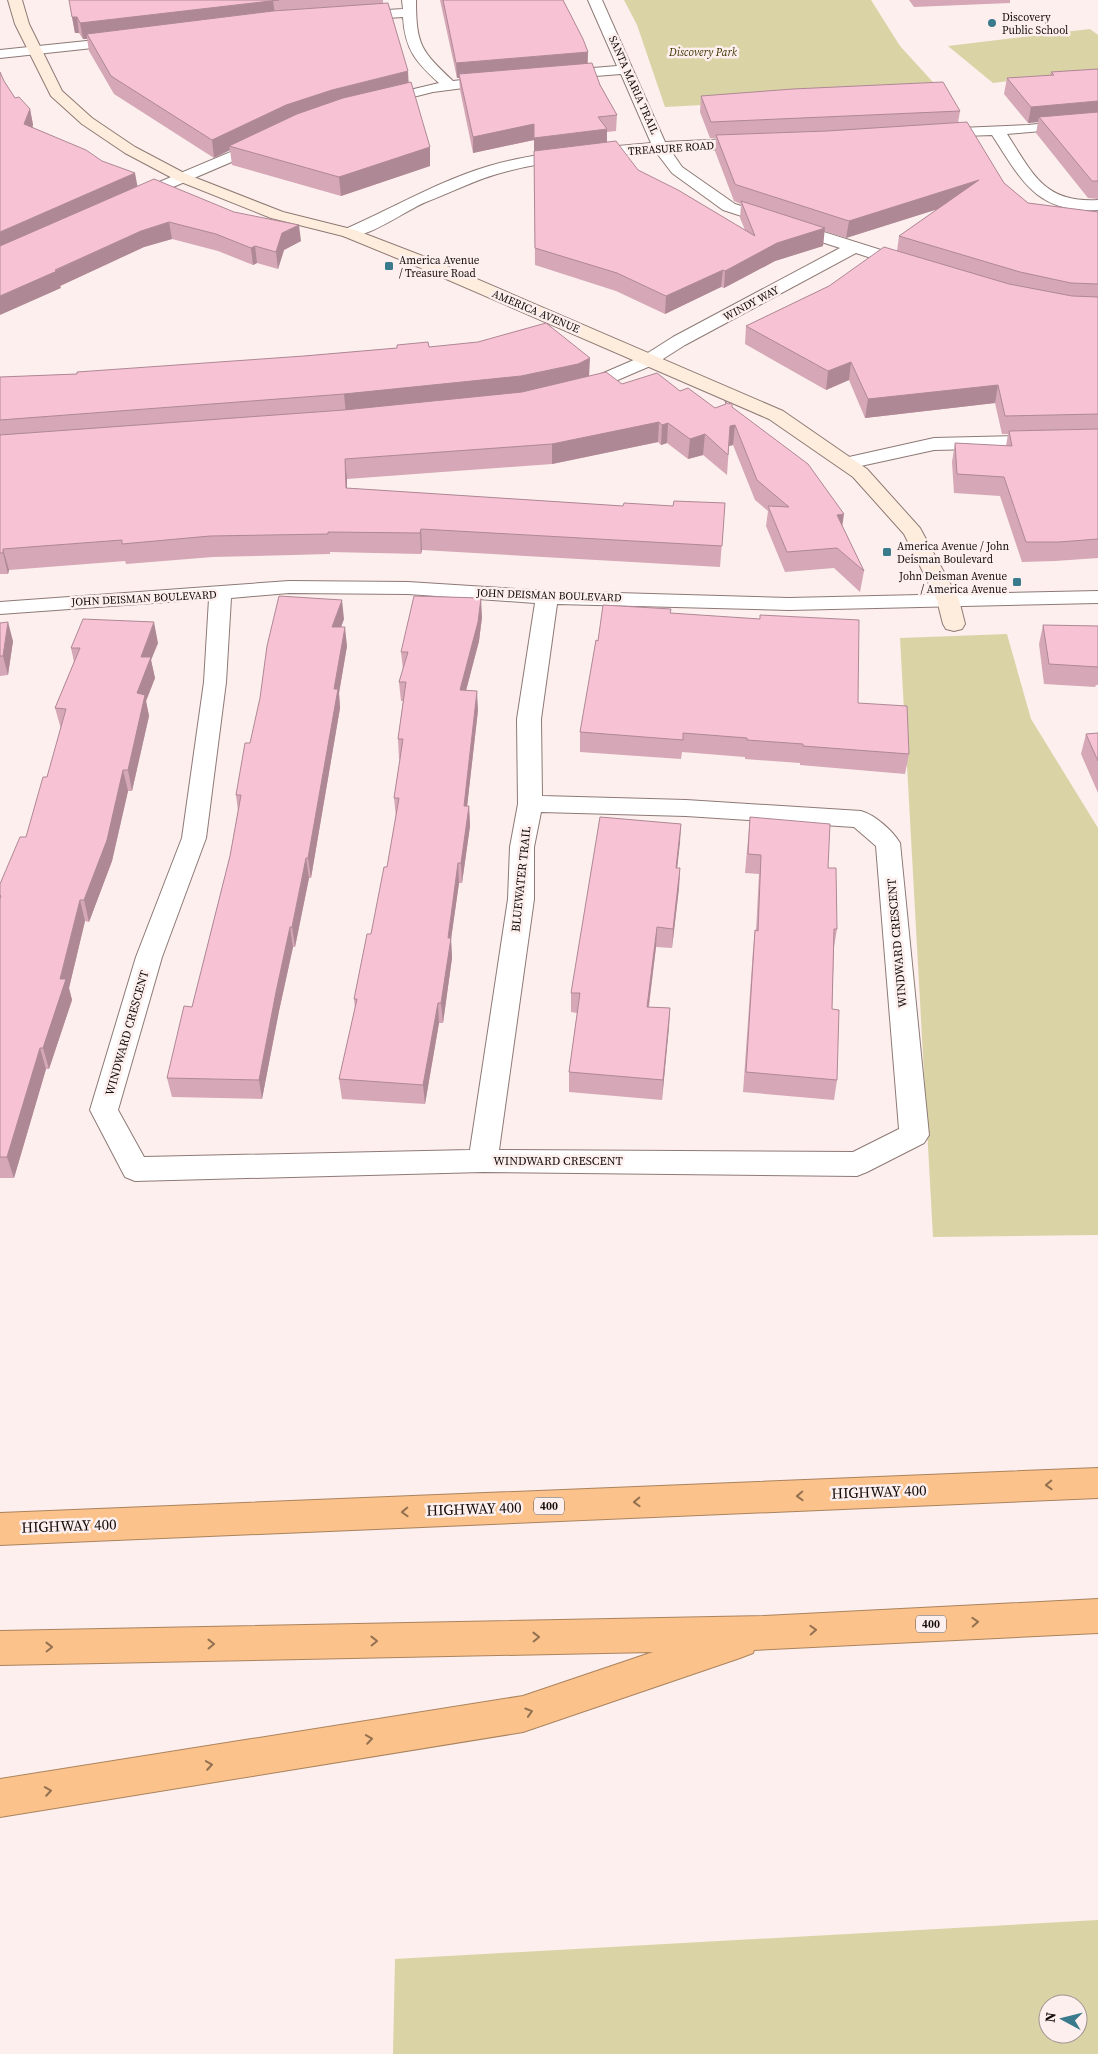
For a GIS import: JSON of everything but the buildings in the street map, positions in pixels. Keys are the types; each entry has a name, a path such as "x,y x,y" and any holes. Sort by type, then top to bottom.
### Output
{"highway":[{"name":"HIGHWAY 400","path":"0,1529 1098,1483"},
{"name":"400","path":"0,1648 764,1632 1098,1616"},
{"path":"0,1798 523,1714 764,1632"}],"street":[{"name":"AMERICA AVENUE","path":"15,0 22,24 56,93 87,121 130,150 182,177 277,216 349,233 776,415 860,473 913,532 948,600 954,624"},
{"name":"SANTA MARIA TRAIL","path":"596,0 660,147 677,170 729,207 928,271"},
{"path":"340,17 409,6 410,37 416,53 449,85"},
{"path":"0,54 142,38"},
{"path":"545,76 627,69"},
{"path":"364,105 449,85 507,79"},
{"path":"922,134 997,131 1098,122"},
{"path":"997,131 1026,175 1051,198 1082,206 1098,205"},
{"path":"116,206 182,177 237,156 277,136"},
{"name":"TREASURE ROAD","path":"349,233 383,219 414,201 493,170 566,156 660,147 770,143"},
{"name":"WINDY WAY","path":"557,396 584,390 649,360 679,341 853,248"},
{"path":"848,464 934,444 1098,440"},
{"name":"JOHN DEISMAN BOULEVARD","path":"0,608 220,594 289,587 408,588 547,596 789,604 1098,597"},
{"name":"WINDWARD CRESCENT","path":"220,594 215,682 194,838 149,957 104,1110 135,1169 483,1161 857,1164 914,1134 888,843 861,819 686,808 530,804"},
{"name":"BLUEWATER TRAIL","path":"483,1161 521,899 522,847 530,804 529,719 547,596"}],"green space":[{"name":"Discovery Park","path":"624,0 871,0 900,46 942,92 665,107 637,25"},
{"path":"1090,29 1098,35 1098,69 993,83 948,46"},
{"path":"1007,634 1031,719 1098,828 1098,1235 933,1237 900,638"},
{"path":"1098,1920 1098,2054 393,2054 395,1959"}],"place":[{"name":"Discovery Public School","path":"992,23"},
{"name":"America Avenue / Treasure Road","path":"389,266"},
{"name":"America Avenue / John Deisman Boulevard","path":"887,552"},
{"name":"John Deisman Avenue / America Avenue","path":"1017,582"}]}
